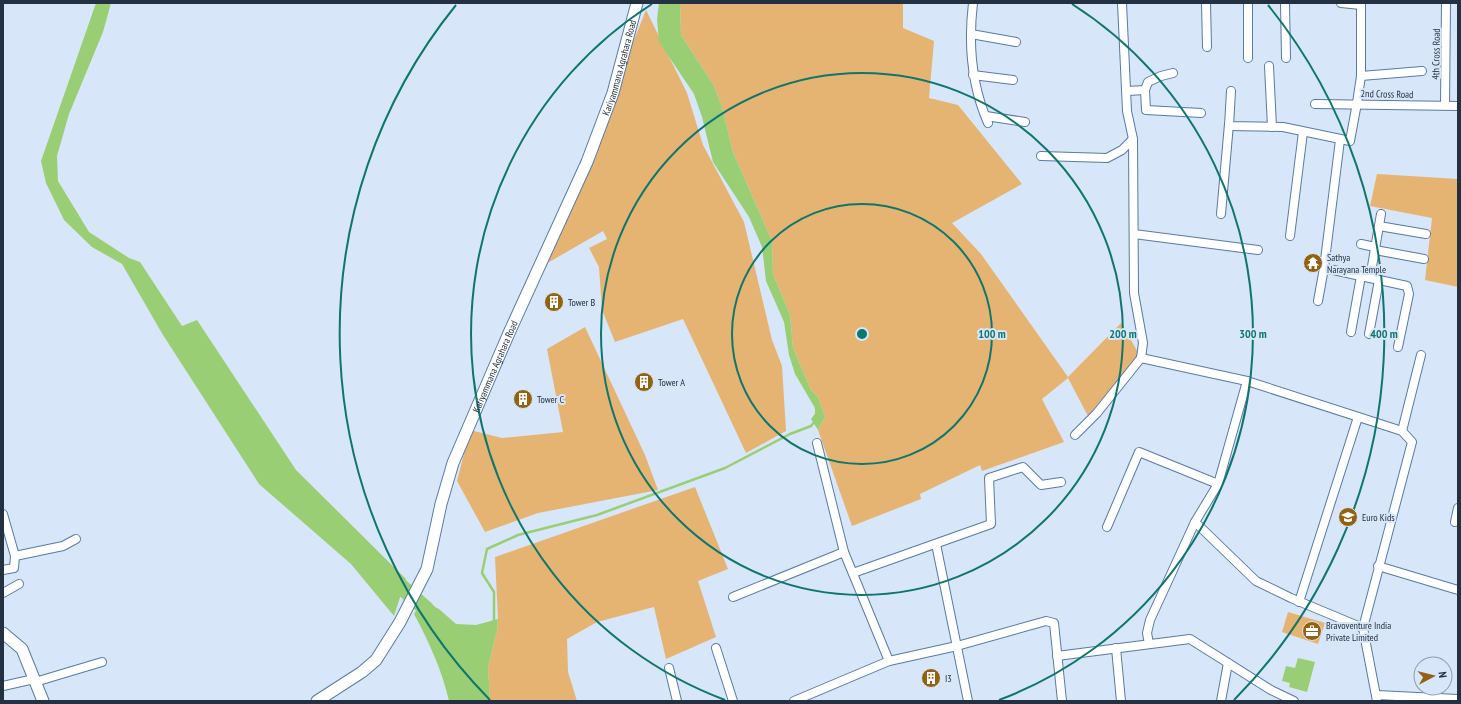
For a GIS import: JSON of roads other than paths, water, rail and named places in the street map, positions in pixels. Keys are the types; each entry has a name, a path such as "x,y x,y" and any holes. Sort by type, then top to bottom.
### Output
{"street":[{"name":"Kariyammana Agrahara Road","path":"317,701 362,672 376,660 400,622 427,569 441,504 453,463 522,304 587,162 613,93 637,3"},
{"path":"974,3 970,47 973,75 978,98 987,119 1025,122"},
{"path":"1075,435 1097,413 1142,358 1143,343 1134,293 1133,139 1127,111 1127,91 1123,57 1122,3"},
{"path":"1206,3 1207,47"},
{"path":"1248,3 1248,58"},
{"path":"1285,3 1286,58"},
{"path":"1230,124 1229,126 1272,127 1350,141 1360,76 1361,4 1341,3"},
{"name":"4th Cross Road","path":"1445,105 1446,3"},
{"path":"971,34 1016,42"},
{"path":"1269,66 1272,127"},
{"name":"2nd Cross Road","path":"1360,76 1422,70"},
{"path":"1173,73 1161,76 1148,82 1145,90 1146,110 1201,113"},
{"path":"973,75 1013,80"},
{"path":"1127,91 1145,90"},
{"path":"1221,214 1230,124 1231,91"},
{"name":"2nd Cross Road","path":"1315,104 1357,103 1458,106"},
{"path":"1290,236 1303,132"},
{"path":"1042,156 1107,158 1122,150 1133,139"},
{"path":"1318,301 1324,268 1340,140"},
{"path":"1369,334 1375,248 1381,214"},
{"path":"1379,226 1426,234"},
{"path":"1134,234 1258,250"},
{"path":"1361,244 1424,259"},
{"path":"1324,268 1407,286 1409,291 1398,347"},
{"path":"1351,332 1361,276"},
{"path":"1402,431 1421,356"},
{"path":"1142,358 1247,382 1402,431 1412,442 1378,566 1363,628 1377,698 1458,699"},
{"path":"1149,644 1147,633 1150,620 1195,522 1218,484 1247,382"},
{"path":"1300,602 1358,417"},
{"path":"817,443 844,552 889,661"},
{"path":"1107,527 1139,452 1218,484"},
{"path":"853,573 991,524 989,478 1023,467 1041,485 1061,482"},
{"path":"1455,522 1458,508"},
{"path":"3,514 15,556 14,568 3,570"},
{"path":"1195,522 1256,581 1300,602 1363,628"},
{"path":"15,556 63,546 76,539"},
{"path":"936,544 968,701"},
{"path":"733,597 844,552"},
{"path":"1378,566 1458,590"},
{"path":"3,593 19,584"},
{"path":"794,701 889,661 957,646 1050,621 1054,622 1062,701"},
{"path":"3,634 22,649 43,701"},
{"path":"1057,656 1190,639 1294,701"},
{"path":"716,648 733,701"},
{"path":"1116,648 1121,701"},
{"path":"3,686 35,681 102,662"},
{"path":"1221,701 1228,663"},
{"path":"669,668 677,701"}],"waterway":[{"path":"494,622 494,592 482,573 487,549 518,535 597,515 725,468 790,434 811,426 815,421"},
{"path":"388,575 435,619"}],"place":[{"name":"Sathya Narayana Temple","path":"1313,263"},
{"name":"Tower B","path":"554,302"},
{"name":"Tower A","path":"644,382"},
{"name":"Tower C","path":"523,399"},
{"name":"Euro Kids","path":"1348,517"},
{"name":"Bravoventure India Private Limited","path":"1312,631"},
{"name":"I3","path":"931,678"}]}
